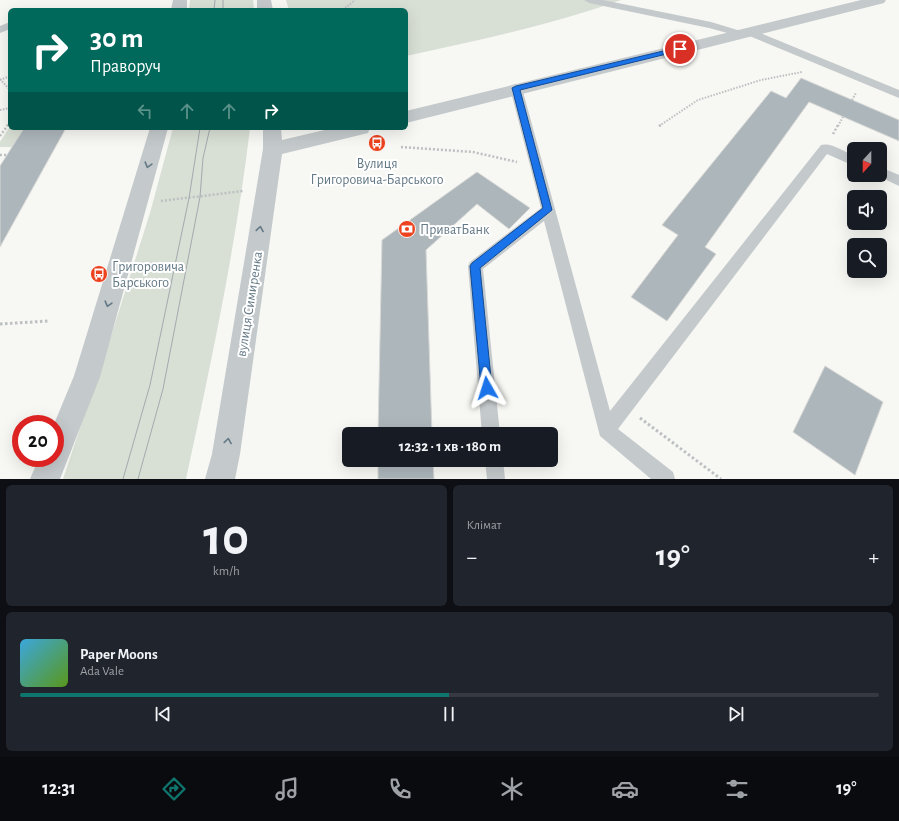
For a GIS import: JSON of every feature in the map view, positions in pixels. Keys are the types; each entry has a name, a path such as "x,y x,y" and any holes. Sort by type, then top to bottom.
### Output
{"street":[{"path":"408,116 516,88 879,0"},
{"path":"64,432 87,377 158,130"},
{"path":"272,139 346,130"},
{"name":"вулиця Симиренка","path":"220,479 226,454 267,188 272,139"},
{"path":"45,479 50,467"}],"lane":[{"path":"589,0 745,33 899,94"},
{"path":"516,88 606,430 666,479"},
{"path":"606,430 825,148 847,158"},
{"path":"887,175 899,181"},
{"path":"491,427 475,266 548,210"},
{"path":"495,467 496,479"}],"path":[{"path":"345,8 355,0"},
{"path":"659,126 698,100 761,80 831,66"},
{"path":"0,79 8,88"},
{"path":"0,136 8,124"},
{"path":"400,147 473,152 527,164 537,169"},
{"path":"0,155 7,155"},
{"path":"137,204 267,188"},
{"path":"0,324 48,321"},
{"path":"625,406 721,479"}],"shaded area":[{"path":"190,0 253,0 254,8 189,8"},
{"path":"286,0 621,0 568,17 488,38 408,56 408,8 288,8"},
{"path":"8,129 23,130 12,147 0,147 0,142"},
{"path":"172,130 250,130 238,216 214,348 186,479 63,479 112,333 150,213"}],"building":[{"path":"801,78 899,120 899,141 809,102 705,247 716,254 667,321 631,297 678,235 662,225 771,91 786,98"},
{"path":"23,130 65,130 0,247 0,166"},
{"path":"477,172 530,208 509,229 477,204 426,250 432,427 378,427 382,240"},
{"path":"825,366 883,402 855,475 793,432"},
{"path":"378,467 433,467 434,479 378,479"}],"tram line":[{"path":"214,8 215,0"},
{"path":"223,0 223,8"},
{"path":"123,479 150,385 189,198 200,130"},
{"path":"138,479 163,389 200,197 203,158 210,130"}],"place":[{"name":"Вулиця Григоровича-Барського","path":"377,143"},
{"name":"ПриватБанк","path":"407,229"},
{"name":"Григоровича Барського","path":"99,274"}],"route":[{"path":"487,388 475,266 548,210 516,88 680,49"}]}
